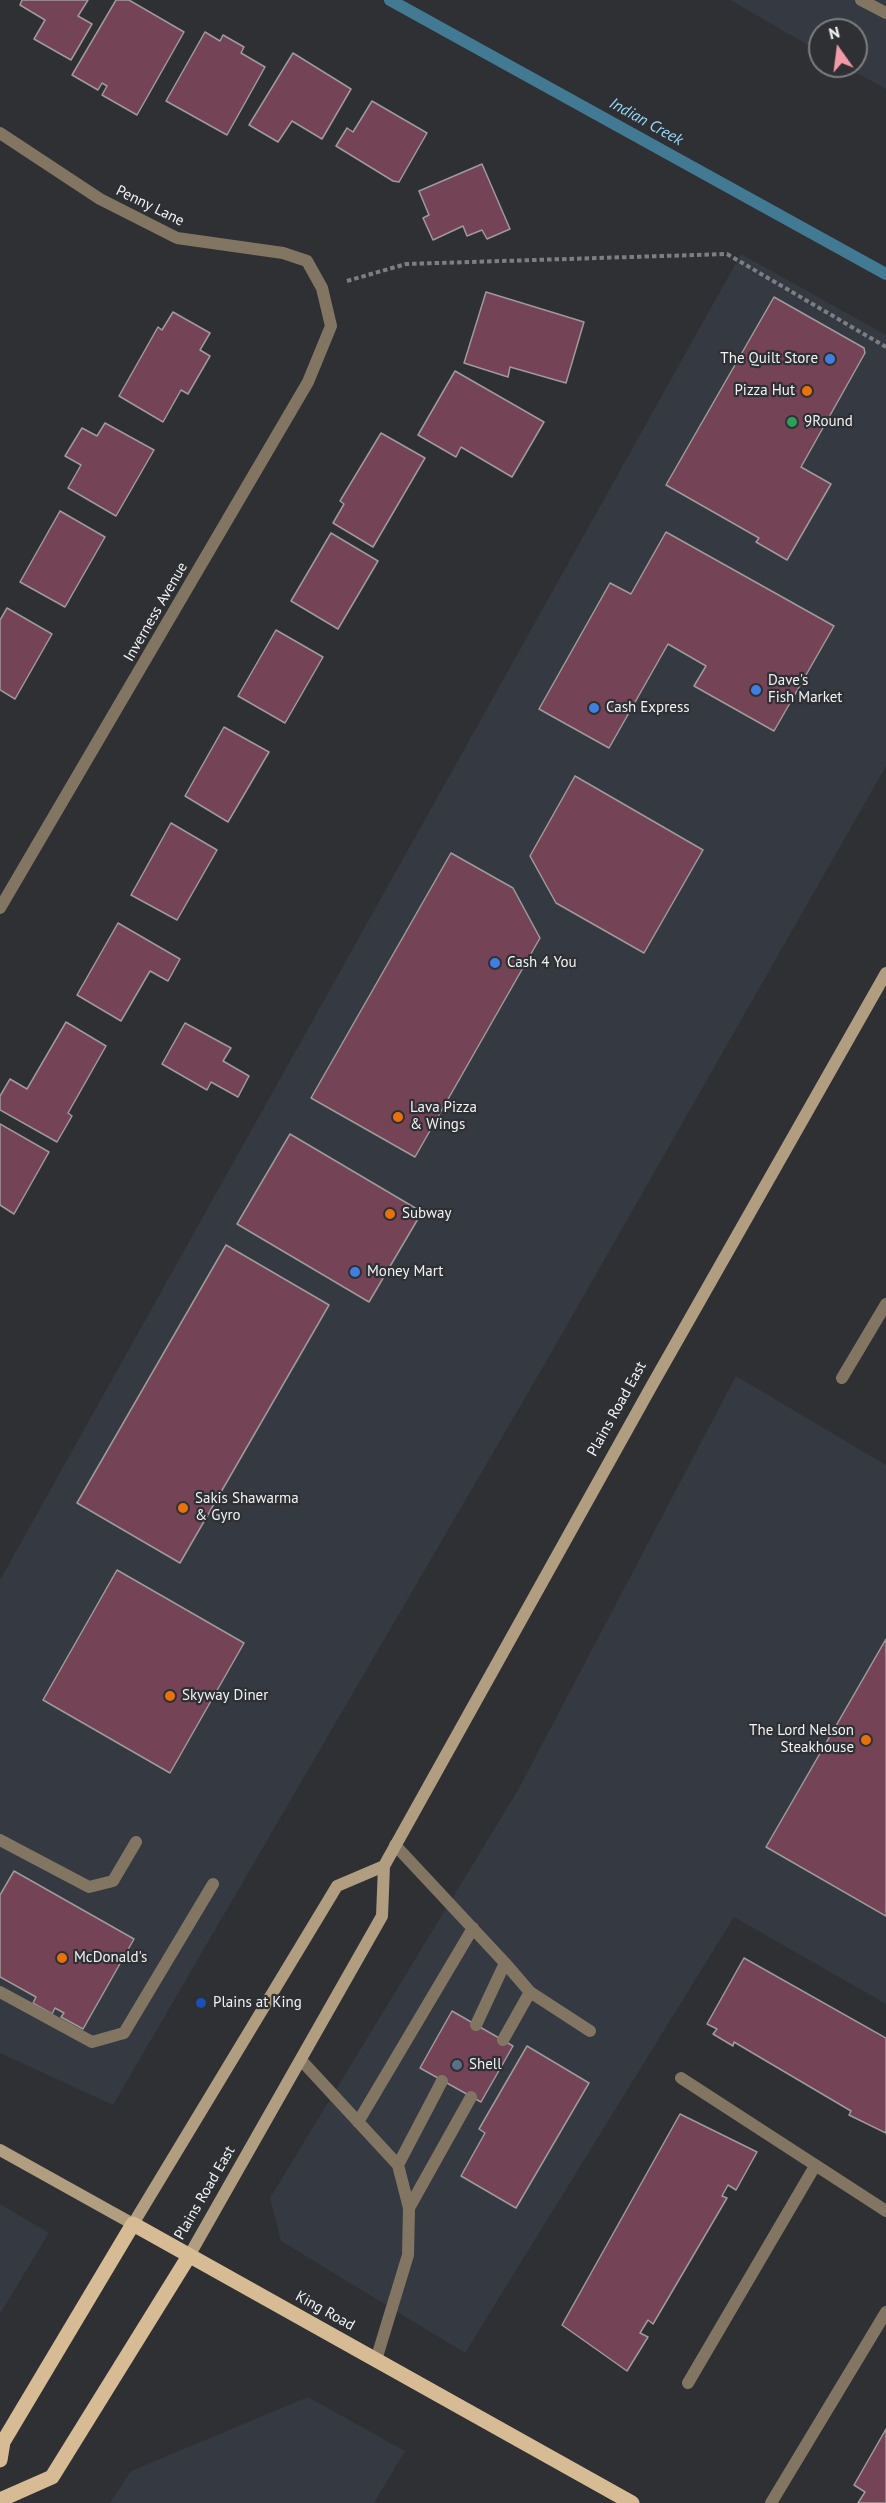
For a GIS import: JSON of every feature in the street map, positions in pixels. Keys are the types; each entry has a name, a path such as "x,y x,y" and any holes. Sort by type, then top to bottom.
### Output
{"main road":[{"name":"Plains Road East","path":"0,2500 52,2478 189,2256 382,1916 384,1866 395,1845 651,1386 886,973"},
{"path":"0,2460 2,2441 337,1886 384,1866"},
{"name":"King Road","path":"0,2150 632,2503"}],"street":[{"path":"861,0 886,13"},
{"name":"Penny Lane","path":"0,133 99,199 177,238 283,253 307,261 322,288 331,326"},
{"name":"Inverness Avenue","path":"0,908 308,382 331,326"},
{"path":"842,1378 886,1304"},
{"path":"0,1840 89,1887 113,1881 136,1842"},
{"path":"395,1845 530,1992 590,2031"},
{"path":"0,1992 92,2042 124,2033 213,1884"},
{"path":"358,2122 473,1928"},
{"path":"476,2025 505,1963"},
{"path":"503,2040 530,1992"},
{"path":"301,2060 398,2165 409,2208 408,2254 376,2361"},
{"path":"681,2078 886,2211"},
{"path":"398,2165 442,2080"},
{"path":"409,2208 471,2097"},
{"path":"688,2383 815,2166"},
{"path":"771,2503 886,2312"}],"path":[{"path":"322,288 406,264 727,254 886,347"}],"shaded area":[{"path":"730,0 886,0 886,89 866,78 868,18 808,18 808,45"},
{"path":"741,254 886,335 886,766 554,1348 113,2105 0,2053 0,1580"},
{"path":"736,1376 886,1465 886,2004 734,1917 465,2353 281,2241 270,2198 518,1790"},
{"path":"0,2204 49,2233 0,2314"},
{"path":"308,2397 405,2451 374,2503 110,2503 131,2471"}],"building":[{"path":"22,0 88,0 78,16 92,24 71,60 34,39 45,20 20,5"},
{"path":"116,0 129,0 184,32 137,115 102,95 107,86 102,83 98,90 72,75"},
{"path":"205,32 220,41 223,35 244,47 241,53 265,67 227,135 166,101"},
{"path":"293,53 351,89 322,139 292,121 278,142 249,125"},
{"path":"372,101 427,133 399,182 393,181 336,146 347,128 353,132"},
{"path":"482,164 510,229 487,239 482,230 467,236 463,226 433,240 423,218 429,215 419,191"},
{"path":"486,292 584,322 566,383 510,367 508,377 464,363"},
{"path":"774,297 864,348 865,353 801,467 831,484 787,560 756,542 759,538 666,485"},
{"path":"173,312 210,333 200,350 210,356 188,394 181,390 163,422 119,396 158,327 162,330"},
{"path":"455,371 544,422 512,477 461,447 456,457 418,435"},
{"path":"105,423 154,450 116,516 68,488 81,465 65,456 82,428 97,436"},
{"path":"381,433 425,458 373,547 333,523 344,504 340,501"},
{"path":"60,511 105,537 65,607 20,582"},
{"path":"666,532 834,626 774,731 694,686 706,666 668,644 609,748 539,709 610,583 631,594"},
{"path":"331,533 378,561 338,629 291,601"},
{"path":"7,608 52,634 15,699 0,690 0,620"},
{"path":"276,630 323,657 285,723 238,696"},
{"path":"224,727 269,752 228,822 185,796"},
{"path":"575,776 703,850 644,953 556,903 530,856"},
{"path":"171,823 217,850 177,920 131,895"},
{"path":"451,853 513,888 540,938 415,1157 311,1098"},
{"path":"118,923 180,959 168,981 150,971 121,1021 77,995"},
{"path":"66,1022 106,1046 68,1113 72,1116 57,1142 0,1110 0,1096 10,1079 27,1089"},
{"path":"185,1023 231,1048 223,1061 249,1076 238,1097 211,1082 207,1090 162,1064"},
{"path":"0,1124 49,1152 14,1214 0,1205"},
{"path":"290,1134 422,1212 369,1302 237,1224"},
{"path":"226,1245 329,1305 180,1563 77,1503"},
{"path":"117,1570 244,1643 170,1773 43,1700"},
{"path":"886,1639 886,1916 766,1847"},
{"name":"McDonald's","path":"14,1871 134,1939 83,2029 61,2017 64,2013 55,2008 52,2014 33,2003 36,1997 0,1977 0,1895"},
{"path":"744,1958 886,2038 886,2133 849,2115 851,2111 734,2042 733,2046 713,2034 717,2029 707,2024"},
{"path":"452,2011 513,2046 481,2102 420,2068"},
{"path":"527,2046 589,2083 516,2208 461,2176 485,2133 479,2129"},
{"path":"680,2114 757,2152 736,2190 728,2185 722,2196 727,2198 653,2324 648,2320 640,2333 648,2337 627,2371 562,2325"},
{"path":"886,2429 886,2503 858,2503 865,2492 854,2485"}],"waterway":[{"name":"Indian Creek","path":"390,0 886,274"}],"place":[{"name":"The Quilt Store","path":"830,359"},
{"name":"Pizza Hut","path":"807,391"},
{"name":"9Round","path":"792,422"},
{"name":"Dave's Fish Market","path":"756,690"},
{"name":"Cash Express","path":"594,708"},
{"name":"Cash 4 You","path":"495,963"},
{"name":"Lava Pizza & Wings","path":"398,1117"},
{"name":"Subway","path":"390,1214"},
{"name":"Money Mart","path":"355,1272"},
{"name":"Sakis Shawarma & Gyro","path":"183,1508"},
{"name":"Skyway Diner","path":"170,1696"},
{"name":"The Lord Nelson Steakhouse","path":"866,1740"},
{"name":"McDonald's","path":"62,1958"},
{"name":"Plains at King","path":"201,2003"},
{"name":"Shell","path":"457,2065"}]}
